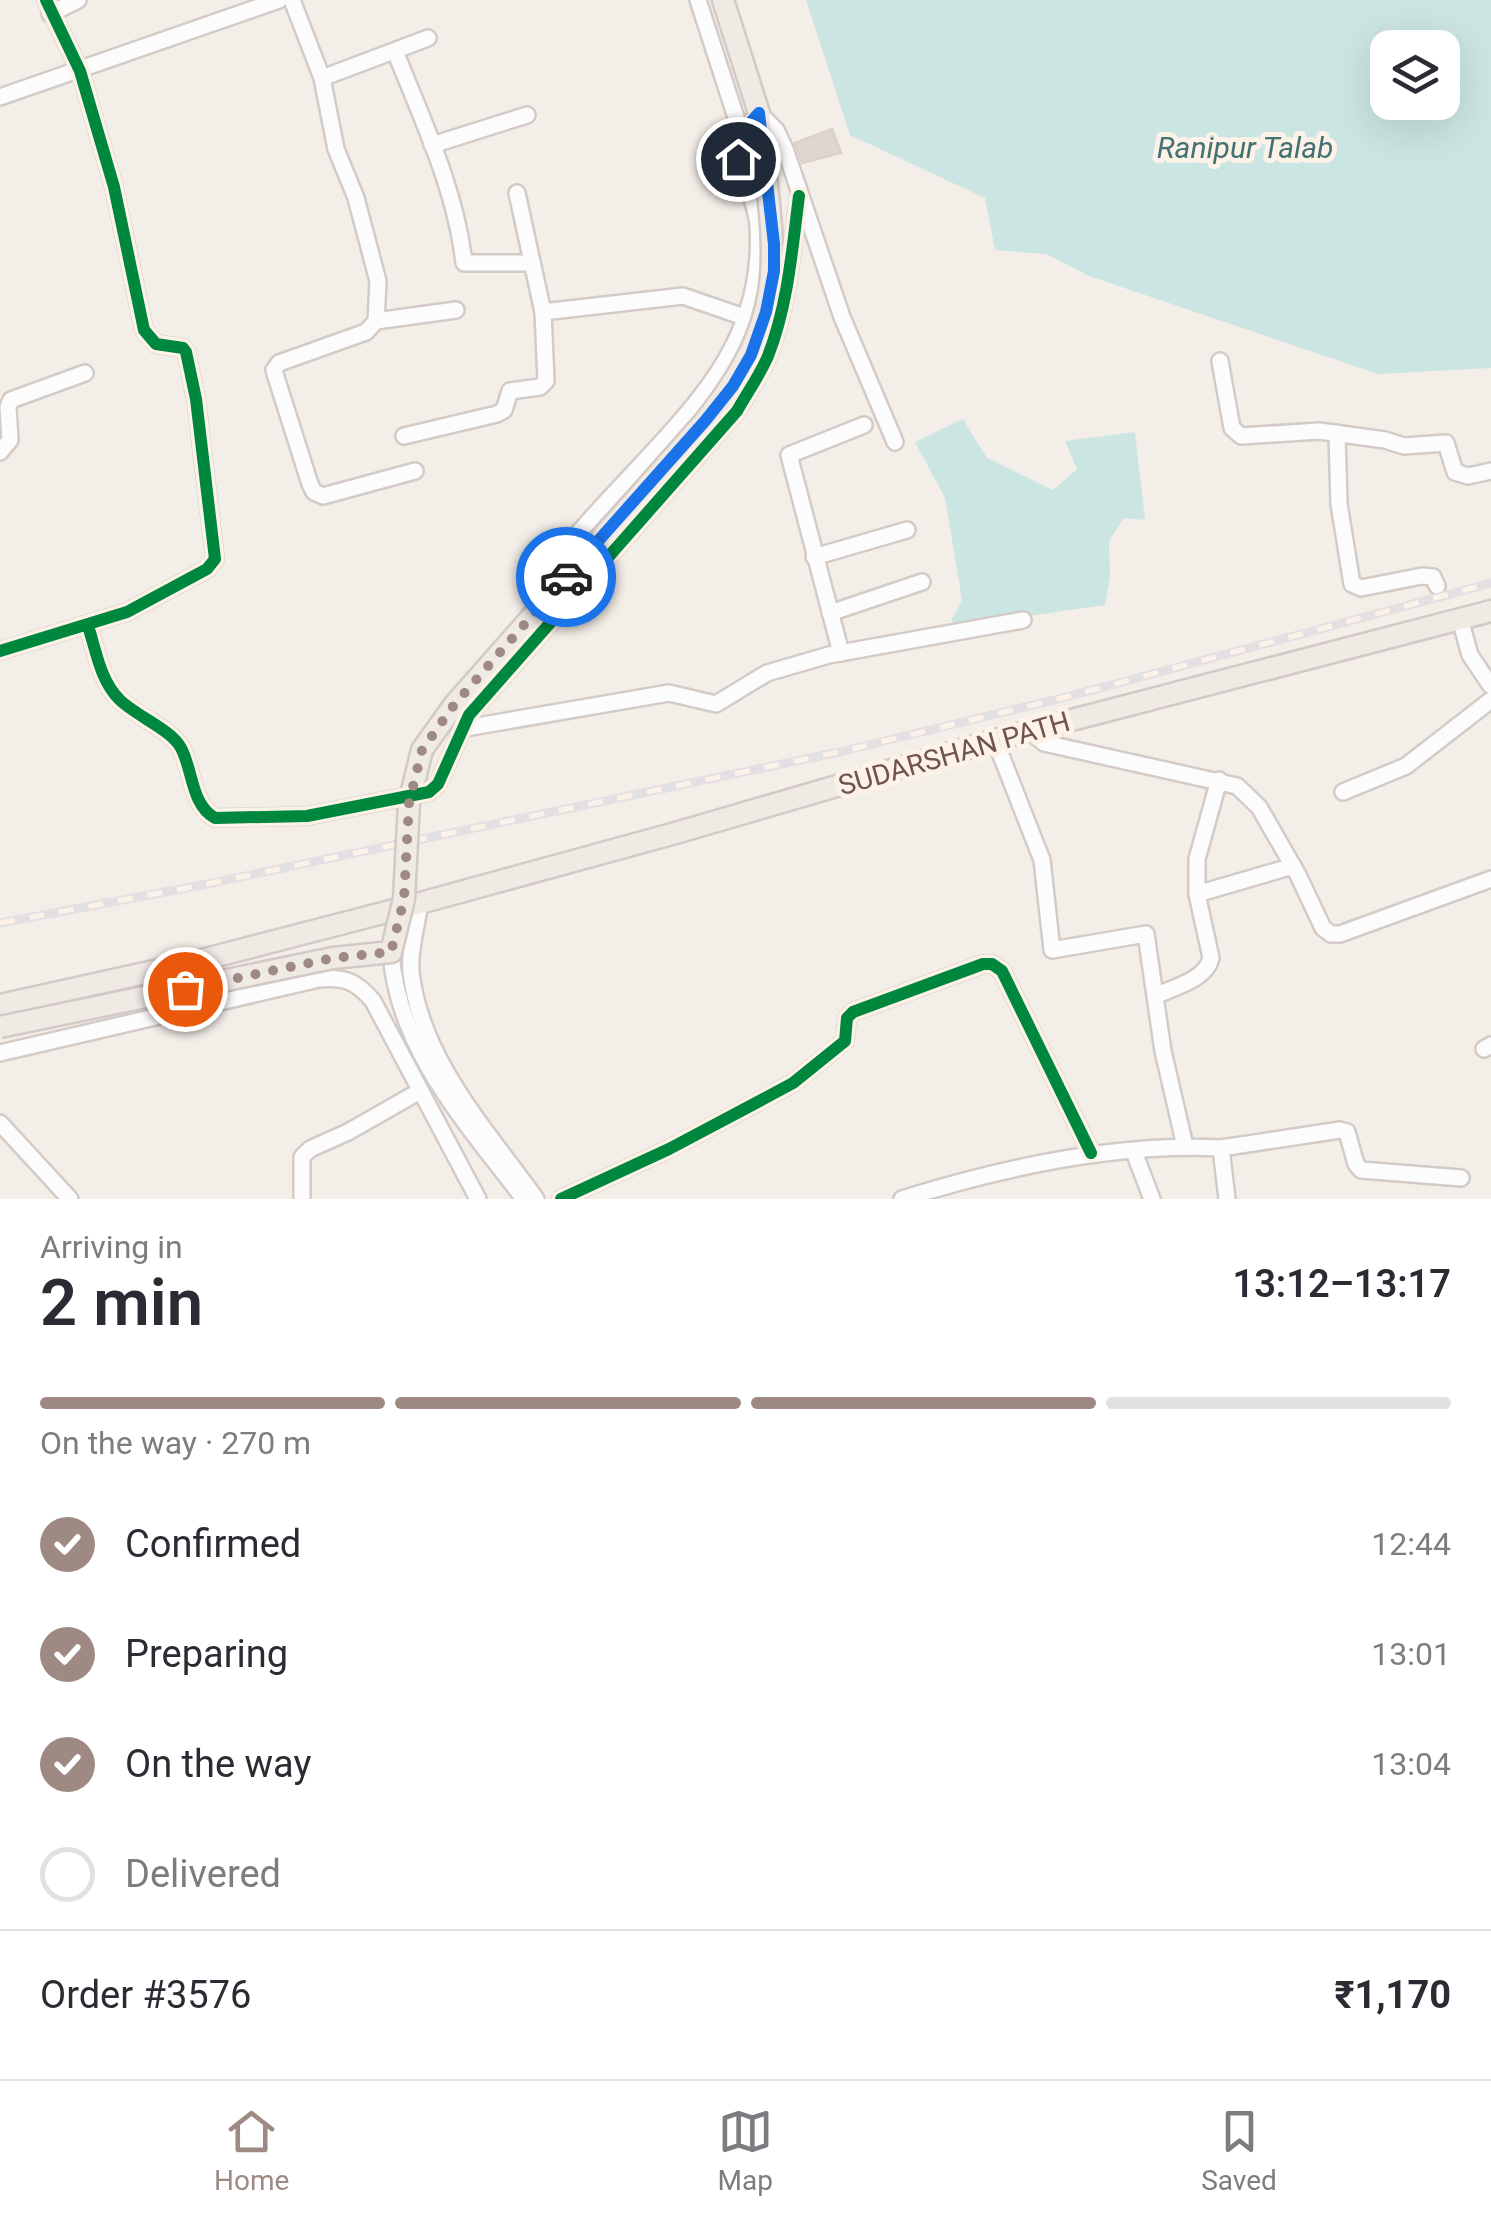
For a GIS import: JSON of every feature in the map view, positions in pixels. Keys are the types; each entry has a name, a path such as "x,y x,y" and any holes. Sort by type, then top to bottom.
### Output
{"main road":[{"path":"0,1028 333,958 391,952 404,899 409,803 422,750 454,705 705,421 751,355 766,312 774,271 774,244 759,113 724,0"},
{"name":"SUDARSHAN PATH","path":"0,1005 190,964 1450,616 1491,611"}],"street":[{"path":"0,651 88,626 143,603 207,569 214,560 196,399 186,352 156,344 144,330 114,187 80,72 48,7 78,0"},
{"path":"0,97 279,0"},
{"path":"292,0 322,78 336,149 356,198 378,281 376,321 366,332 279,363 274,370 310,484 318,494 323,496 415,471"},
{"path":"698,0 741,133"},
{"path":"322,78 428,38"},
{"path":"395,51 432,145 460,232 464,263 532,263"},
{"path":"557,557 686,419 732,352 753,291 758,229 736,145 759,113 776,130 842,316 895,442"},
{"path":"432,145 527,115"},
{"path":"404,436 498,414 504,410 510,390 545,384 543,312 516,193"},
{"path":"88,626 105,679 116,696 179,745 200,804 214,818 307,816 429,792 438,784 460,729 482,700 737,410 766,360 778,326 799,196"},
{"path":"543,312 683,296 746,318"},
{"path":"376,321 456,310"},
{"path":"1220,361 1236,434 1319,431 1404,446 1446,443 1452,466 1460,475 1491,471"},
{"path":"0,452 10,440 8,406 12,400 85,374"},
{"path":"841,652 789,455 864,425"},
{"path":"1337,434 1339,504 1352,584 1362,588 1422,576 1434,577 1437,586"},
{"path":"814,557 908,530"},
{"path":"830,613 922,582"},
{"path":"1450,616 1491,686"},
{"path":"460,729 669,693 716,704 767,674 841,652 1024,620"},
{"path":"1343,792 1406,766 1491,700"},
{"path":"1030,731 1044,743 1237,786 1250,795 1293,866 1322,928 1331,934 1491,879"},
{"path":"996,740 1042,860 1052,950 1146,934 1163,1052 1185,1146"},
{"path":"1155,996 1209,967 1211,958 1197,894 1197,859 1219,780"},
{"path":"1197,894 1293,866"},
{"path":"420,903 410,969 424,1028 443,1069 536,1199"},
{"path":"391,952 392,969 415,1046 524,1199"},
{"path":"561,1199 669,1150 793,1083 845,1041 847,1018 853,1012 983,964 992,964 1002,971 1091,1152"},
{"path":"0,1052 318,979 342,978 358,984 373,1001 478,1199"},
{"path":"302,1199 300,1166 310,1149 420,1091"},
{"path":"0,1124 70,1199"},
{"path":"902,1199 1091,1152 1185,1146 1221,1148 1340,1130 1347,1132 1356,1164 1362,1170 1461,1178"},
{"path":"1221,1148 1227,1199"},
{"path":"1134,1152 1152,1199"}],"water":[{"name":"Ranipur Talab","path":"806,0 1491,0 1491,368 1378,374 1089,276 1046,254 995,250 985,198 850,135"},
{"path":"963,419 987,458 1053,490 1077,469 1065,441 1135,432 1145,520 1124,518 1109,541 1110,576 1105,605 957,626 951,621 962,600 945,498 915,442"}],"building":[{"path":"832,129 841,153 802,163 795,143"}],"tunnel":[{"path":"1437,586 1442,607"}],"railway":[{"path":"0,923 202,885 839,752 1070,696 1491,583"}],"cycle path":[{"path":"0,651 127,612 207,569 215,559 196,399 186,352 183,348 156,344 144,330 114,187 80,71 46,0"},
{"path":"88,626 107,683 126,705 176,741 201,805 215,818 307,816 429,792 438,784 469,715 737,411 775,337 799,196"},
{"path":"561,1199 669,1149 793,1083 845,1041 847,1018 853,1012 983,964 992,964 1002,971 1091,1153"}],"way so far":[{"path":"185,989 333,958 391,952 404,899 409,803 422,750 454,705 566,577"}],"route":[{"path":"566,577 705,421 751,355 766,312 774,271 759,113 741,133 736,145 738,159"}]}
